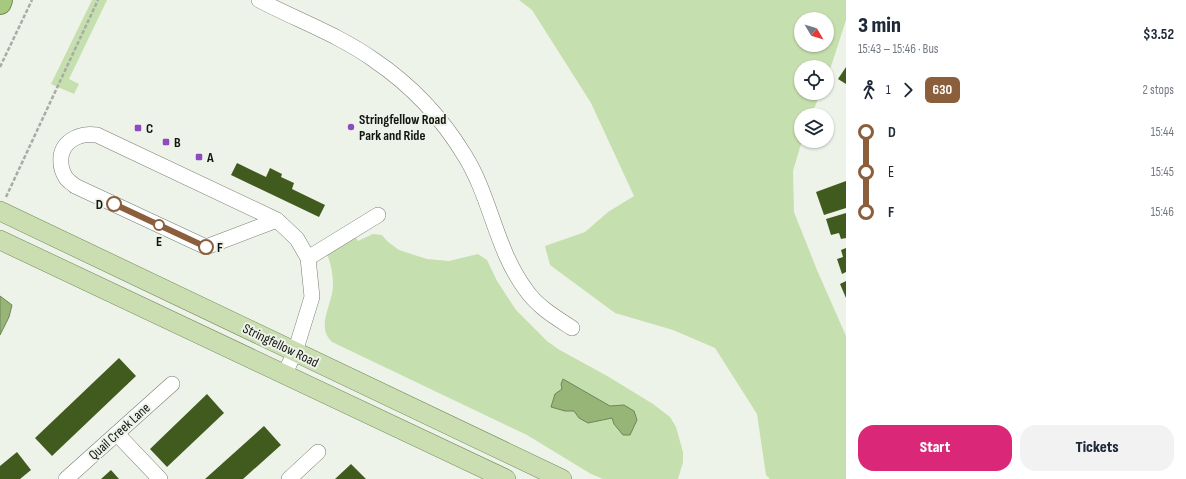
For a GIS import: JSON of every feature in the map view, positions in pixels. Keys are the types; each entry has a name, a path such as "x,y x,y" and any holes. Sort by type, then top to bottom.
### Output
{"main road":[{"name":"Stringfellow Road","path":"3,205 295,352 562,479"},
{"name":"Stringfellow Road","path":"0,240 506,479"}],"street":[{"path":"259,0 351,45 374,59 396,76 422,100 452,135 466,157 481,187 498,237 512,269 526,291 541,307 572,328"},
{"path":"277,220 206,247 75,186 66,178 62,168 62,150 66,144 82,135 97,135 277,220 297,239 308,258 312,297 295,352 284,374"},
{"path":"308,258 378,215"},
{"name":"Quail Creek Lane","path":"66,479 172,384"},
{"path":"117,434 160,479"},
{"path":"289,479 318,452"}],"path":[{"path":"0,67 32,0"},
{"path":"3,205 98,0"}],"shaded area":[{"path":"92,0 107,0 69,79 79,84 74,94 51,84"},
{"path":"519,0 846,0 846,20 833,60 794,60 794,100 818,100 814,108 794,108 794,148 800,148 793,171 794,212 817,270 846,336 846,479 770,479 766,475 757,414 715,348 673,330 615,313 550,265 545,246 585,232 608,212 634,196 591,103 532,10"},
{"path":"373,234 382,235 399,250 427,259 449,261 478,254 487,260 497,281 516,310 547,341 558,349 609,377 653,404 670,417 676,427 683,452 683,462 678,479 603,479 591,474 527,435 332,342 327,336 325,329 326,315 333,285 332,269 327,254 355,236 358,241"},
{"path":"0,296 12,305 9,317 0,335"},
{"path":"563,379 610,406 624,405 634,411 637,420 630,435 623,435 614,424 612,418 588,423 579,418 574,411 565,411 551,407 555,394 562,389 561,384"}],"building":[{"path":"846,67 846,84 838,79"},
{"path":"237,163 266,177 270,168 282,174 281,177 294,183 292,189 325,205 319,217 231,175"},
{"path":"846,181 846,208 824,215 816,192"},
{"path":"846,213 846,238 841,239 839,233 831,235 826,219"},
{"path":"846,248 846,272 842,274 837,259 843,257 841,250"},
{"path":"846,281 846,298 840,284"},
{"path":"119,358 136,376 52,456 35,438"},
{"path":"207,394 224,413 167,467 150,449"},
{"path":"264,426 281,445 243,479 205,479"},
{"path":"17,452 31,470 20,479 0,479 0,466"},
{"path":"351,464 366,479 335,479"},
{"path":"111,470 119,479 101,479"}],"bus line":[{"name":"630","path":"114,204 206,247"}],"place":[{"name":"Stringfellow Road Park and Ride","path":"351,127"},
{"name":"C","path":"138,128"},
{"name":"B","path":"166,142"},
{"name":"A","path":"199,157"},
{"name":"D","path":"114,204"},
{"name":"E","path":"159,225"},
{"name":"F","path":"206,247"}]}
